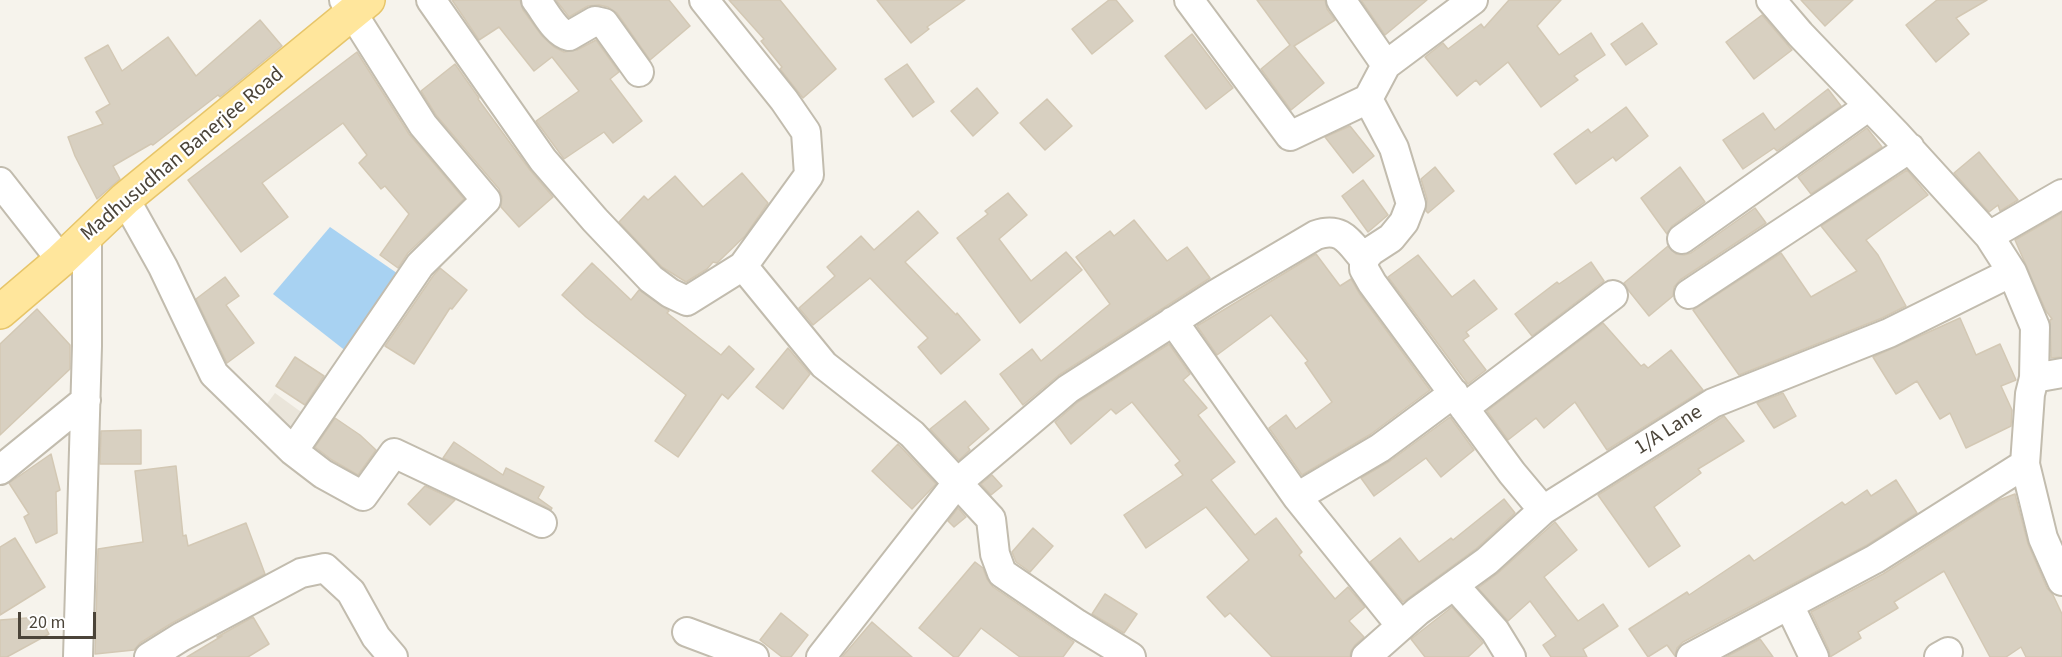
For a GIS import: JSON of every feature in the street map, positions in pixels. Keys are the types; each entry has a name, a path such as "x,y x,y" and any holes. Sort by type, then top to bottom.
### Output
{"main road":[{"name":"Madhusudhan Banerjee Road","path":"0,312 61,260 125,199 355,4"}],"street":[{"path":"431,0 543,160 595,220 651,279 670,293 687,301 743,266 809,175 806,132 784,100 704,0"},
{"path":"537,0 562,34 566,36 596,21 604,23 639,72"},
{"path":"1189,0 1290,136 1368,99 1386,65 1473,0"},
{"path":"1341,0 1386,65"},
{"path":"293,452 420,265 486,200 423,125 355,4"},
{"path":"1787,7 1869,106 1989,236 2012,272 2035,327 2034,378 2025,464 2043,538 2062,581"},
{"path":"1368,99 1394,148 1411,204 1404,222 1391,238 1371,251 1364,259 1364,269 1512,473 1543,510"},
{"path":"1682,239 1869,106"},
{"path":"1689,294 1910,148"},
{"path":"0,182 61,260"},
{"path":"1989,236 2062,194"},
{"path":"125,199 163,267 214,374 293,452 323,474 363,496 394,453 542,524"},
{"path":"821,657 957,483 1068,389 1173,321 1316,235 1327,231 1342,234 1364,259"},
{"path":"78,657 86,400 87,235"},
{"path":"743,266 824,365 912,434 991,519 995,554 1002,573 1077,624 1131,657"},
{"name":"1/A Lane","path":"1366,657 1401,626 1488,561 1543,510 1713,403 1889,333 2012,272"},
{"path":"1297,497 1459,401 1613,295"},
{"path":"1173,321 1297,497 1401,626"},
{"path":"2034,378 2062,373"},
{"path":"0,470 86,400"},
{"path":"1691,657 1875,560 2025,464"},
{"path":"149,657 181,637 301,573 325,568 351,592 376,637 393,657"},
{"path":"1454,585 1495,631 1511,657"},
{"path":"1789,605 1814,657"},
{"path":"687,632 754,657"}],"shaded area":[{"path":"275,393 308,417 294,437 260,413"}],"water":[{"path":"330,227 407,280 356,359 273,294"}],"building":[{"path":"452,0 520,0 523,10 542,36 554,47 564,52 577,50 596,40 619,72 610,79 642,121 613,143 604,132 564,159 536,121 579,91 552,57 534,71 499,27 479,40"},
{"path":"556,0 669,0 690,26 650,60 617,13 608,7 588,6 569,17"},
{"path":"729,0 780,0 836,69 803,98 761,41 764,39"},
{"path":"877,0 965,0 927,27 929,29 911,43"},
{"path":"1109,0 1116,0 1133,21 1092,54 1072,29"},
{"path":"1257,0 1325,0 1327,9 1335,20 1294,46 1324,83 1291,110 1261,69 1290,45"},
{"path":"1361,0 1427,0 1385,35"},
{"path":"1509,0 1561,0 1537,26 1559,55 1591,33 1605,55 1574,76 1578,80 1541,107 1508,62 1480,85 1476,80 1457,96 1425,57 1443,43 1448,49 1481,24 1484,28"},
{"path":"1801,0 1853,0 1825,26"},
{"path":"1937,0 1987,0 1956,18 1969,34 1936,62 1906,25"},
{"path":"1762,15 1792,50 1754,79 1726,42"},
{"path":"260,20 282,46 220,97 218,95 153,145 151,144 113,166 120,179 97,199 68,137 103,124 96,112 110,104 85,58 108,45 122,71 168,37 196,76"},
{"path":"1642,23 1657,44 1626,65 1611,44"},
{"path":"1192,34 1233,88 1206,109 1165,56"},
{"path":"357,52 409,134 464,199 408,253 398,268 380,255 409,214 385,186 381,189 359,163 367,155 343,123 262,183 288,217 241,252 188,180"},
{"path":"455,64 530,170 553,197 519,227 501,207 502,197 499,189 436,115 421,91"},
{"path":"907,64 934,102 913,117 885,79"},
{"path":"977,88 998,113 973,136 951,111"},
{"path":"1828,89 1841,106 1777,151 1774,148 1743,169 1723,140 1763,113 1775,130"},
{"path":"1047,99 1072,126 1045,150 1020,123"},
{"path":"1626,107 1648,136 1616,161 1613,157 1576,184 1554,154 1588,129 1591,133"},
{"path":"1350,126 1374,156 1353,173 1325,137"},
{"path":"1867,128 1882,147 1811,194 1798,177"},
{"path":"1979,152 2018,200 2000,211 1998,205 1989,212 1954,173"},
{"path":"1435,167 1454,191 1428,213 1426,211 1427,199 1421,179"},
{"path":"1680,167 1705,202 1672,226 1667,234 1641,198"},
{"path":"1907,170 1928,195 1866,240 1878,255 1906,306 1882,318 1739,375 1693,310 1781,253 1811,297 1857,271 1821,226"},
{"path":"742,173 768,203 745,236 717,263 713,262 707,269 686,282 662,267 619,222 644,196 648,200 675,176 703,207"},
{"path":"1363,180 1388,215 1368,232 1342,196"},
{"path":"1008,193 1027,215 999,239 1031,281 1066,252 1082,270 1020,323 957,238 988,214 985,211"},
{"path":"1755,208 1766,223 1680,280 1674,287 1673,296 1649,316 1624,283 1668,246 1676,254 1691,253"},
{"path":"918,211 938,233 905,262 956,315 957,313 980,340 941,374 918,347 928,338 870,278 813,325 799,308 835,276 827,267 861,236 874,250"},
{"path":"2062,213 2062,357 2051,358 2050,320 2052,319 2046,311 2015,240"},
{"path":"1134,220 1167,261 1187,247 1210,278 1059,375 1023,405 1000,374 1032,349 1041,361 1110,304 1076,257 1110,231 1114,236"},
{"path":"1316,254 1340,286 1351,279 1430,390 1371,434 1302,475 1269,428 1286,415 1296,429 1332,402 1305,363 1308,361 1271,315 1217,355 1197,326"},
{"path":"1418,255 1452,297 1474,280 1497,309 1466,332 1469,336 1463,340 1486,370 1468,384 1388,277"},
{"path":"1591,262 1604,281 1532,336 1515,314 1557,282 1559,284"},
{"path":"592,263 631,300 639,290 669,311 667,313 721,355 729,346 754,369 728,399 722,394 678,457 655,441 686,395 586,317 562,295"},
{"path":"440,268 467,290 452,309 450,308 414,364 385,346"},
{"path":"225,277 239,296 226,305 254,343 227,363 196,299"},
{"path":"37,309 70,345 70,369 0,435 0,344"},
{"path":"1960,318 1976,355 2000,344 2016,380 2001,386 2012,410 2011,426 1966,448 1950,413 1940,419 1917,381 1896,394 1873,357"},
{"path":"1603,323 1641,366 1644,364 1648,368 1671,350 1703,390 1607,450 1575,402 1544,428 1536,418 1508,440 1487,411"},
{"path":"1169,344 1190,374 1183,380 1207,408 1198,415 1235,462 1211,480 1255,535 1276,518 1302,552 1299,555 1335,599 1348,587 1365,607 1349,621 1364,637 1355,645 1350,657 1272,657 1230,613 1225,617 1207,597 1249,560 1206,507 1146,548 1124,515 1183,475 1175,465 1180,461 1132,402 1116,414 1111,409 1071,444 1055,422 1078,402"},
{"path":"788,348 810,374 783,409 756,387"},
{"path":"295,357 324,376 305,405 276,386"},
{"path":"1783,393 1796,416 1774,428 1757,403"},
{"path":"965,401 989,429 968,447 970,450 959,460 930,429"},
{"path":"1724,416 1744,441 1698,469 1701,473 1654,507 1680,546 1649,567 1598,495"},
{"path":"1450,417 1474,450 1441,477 1426,458 1374,496 1361,478 1390,461"},
{"path":"335,418 360,435 376,450 358,475 315,447"},
{"path":"141,430 141,464 100,464 101,431"},
{"path":"454,442 503,475 506,468 544,487 538,498 552,508 551,510 443,458"},
{"path":"898,444 936,484 912,509 872,471"},
{"path":"51,454 60,490 56,492 57,533 36,543 24,517 29,514 9,483"},
{"path":"176,466 183,536 186,535 188,546 246,523 265,574 172,623 140,643 134,650 95,654 98,549 143,542 135,471"},
{"path":"992,475 1002,486 991,495 981,484"},
{"path":"1896,480 1917,513 1867,545 1683,642 1677,648 1675,656 1667,645 1648,657 1629,629 1687,592 1689,595 1749,555 1754,561 1842,502 1845,505 1867,490 1871,496"},
{"path":"425,486 455,500 430,525 408,504"},
{"path":"2015,494 2028,544 2047,588 2062,614 2062,657 2026,657 2021,647 2006,657 1990,657 1944,571 1894,602 1898,608 1858,632 1861,638 1830,657 1829,650 1811,612 1883,574 1999,500"},
{"path":"1504,499 1515,513 1477,548 1403,602 1370,562 1400,538 1419,562 1451,538 1453,540"},
{"path":"958,508 966,517 954,527 948,521"},
{"path":"1555,522 1577,550 1544,577 1578,621 1603,604 1618,626 1583,649 1587,657 1551,657 1543,645 1556,636 1530,601 1508,621 1478,588"},
{"path":"1033,528 1053,546 1030,572 1016,562 1012,552"},
{"path":"15,538 45,587 0,615 0,547"},
{"path":"975,562 983,568 993,587 1074,642 1063,657 1020,657 981,628 958,657 954,657 919,628"},
{"path":"1105,594 1137,614 1124,633 1092,614"},
{"path":"1452,607 1483,643 1468,657 1425,657 1411,639"},
{"path":"781,613 808,635 791,657 782,657 760,640"},
{"path":"40,617 49,634 7,657 0,657 0,620"},
{"path":"253,617 269,644 248,657 187,657 222,636 217,637"},
{"path":"872,622 912,657 842,657"},
{"path":"1760,639 1773,657 1726,657"}]}
